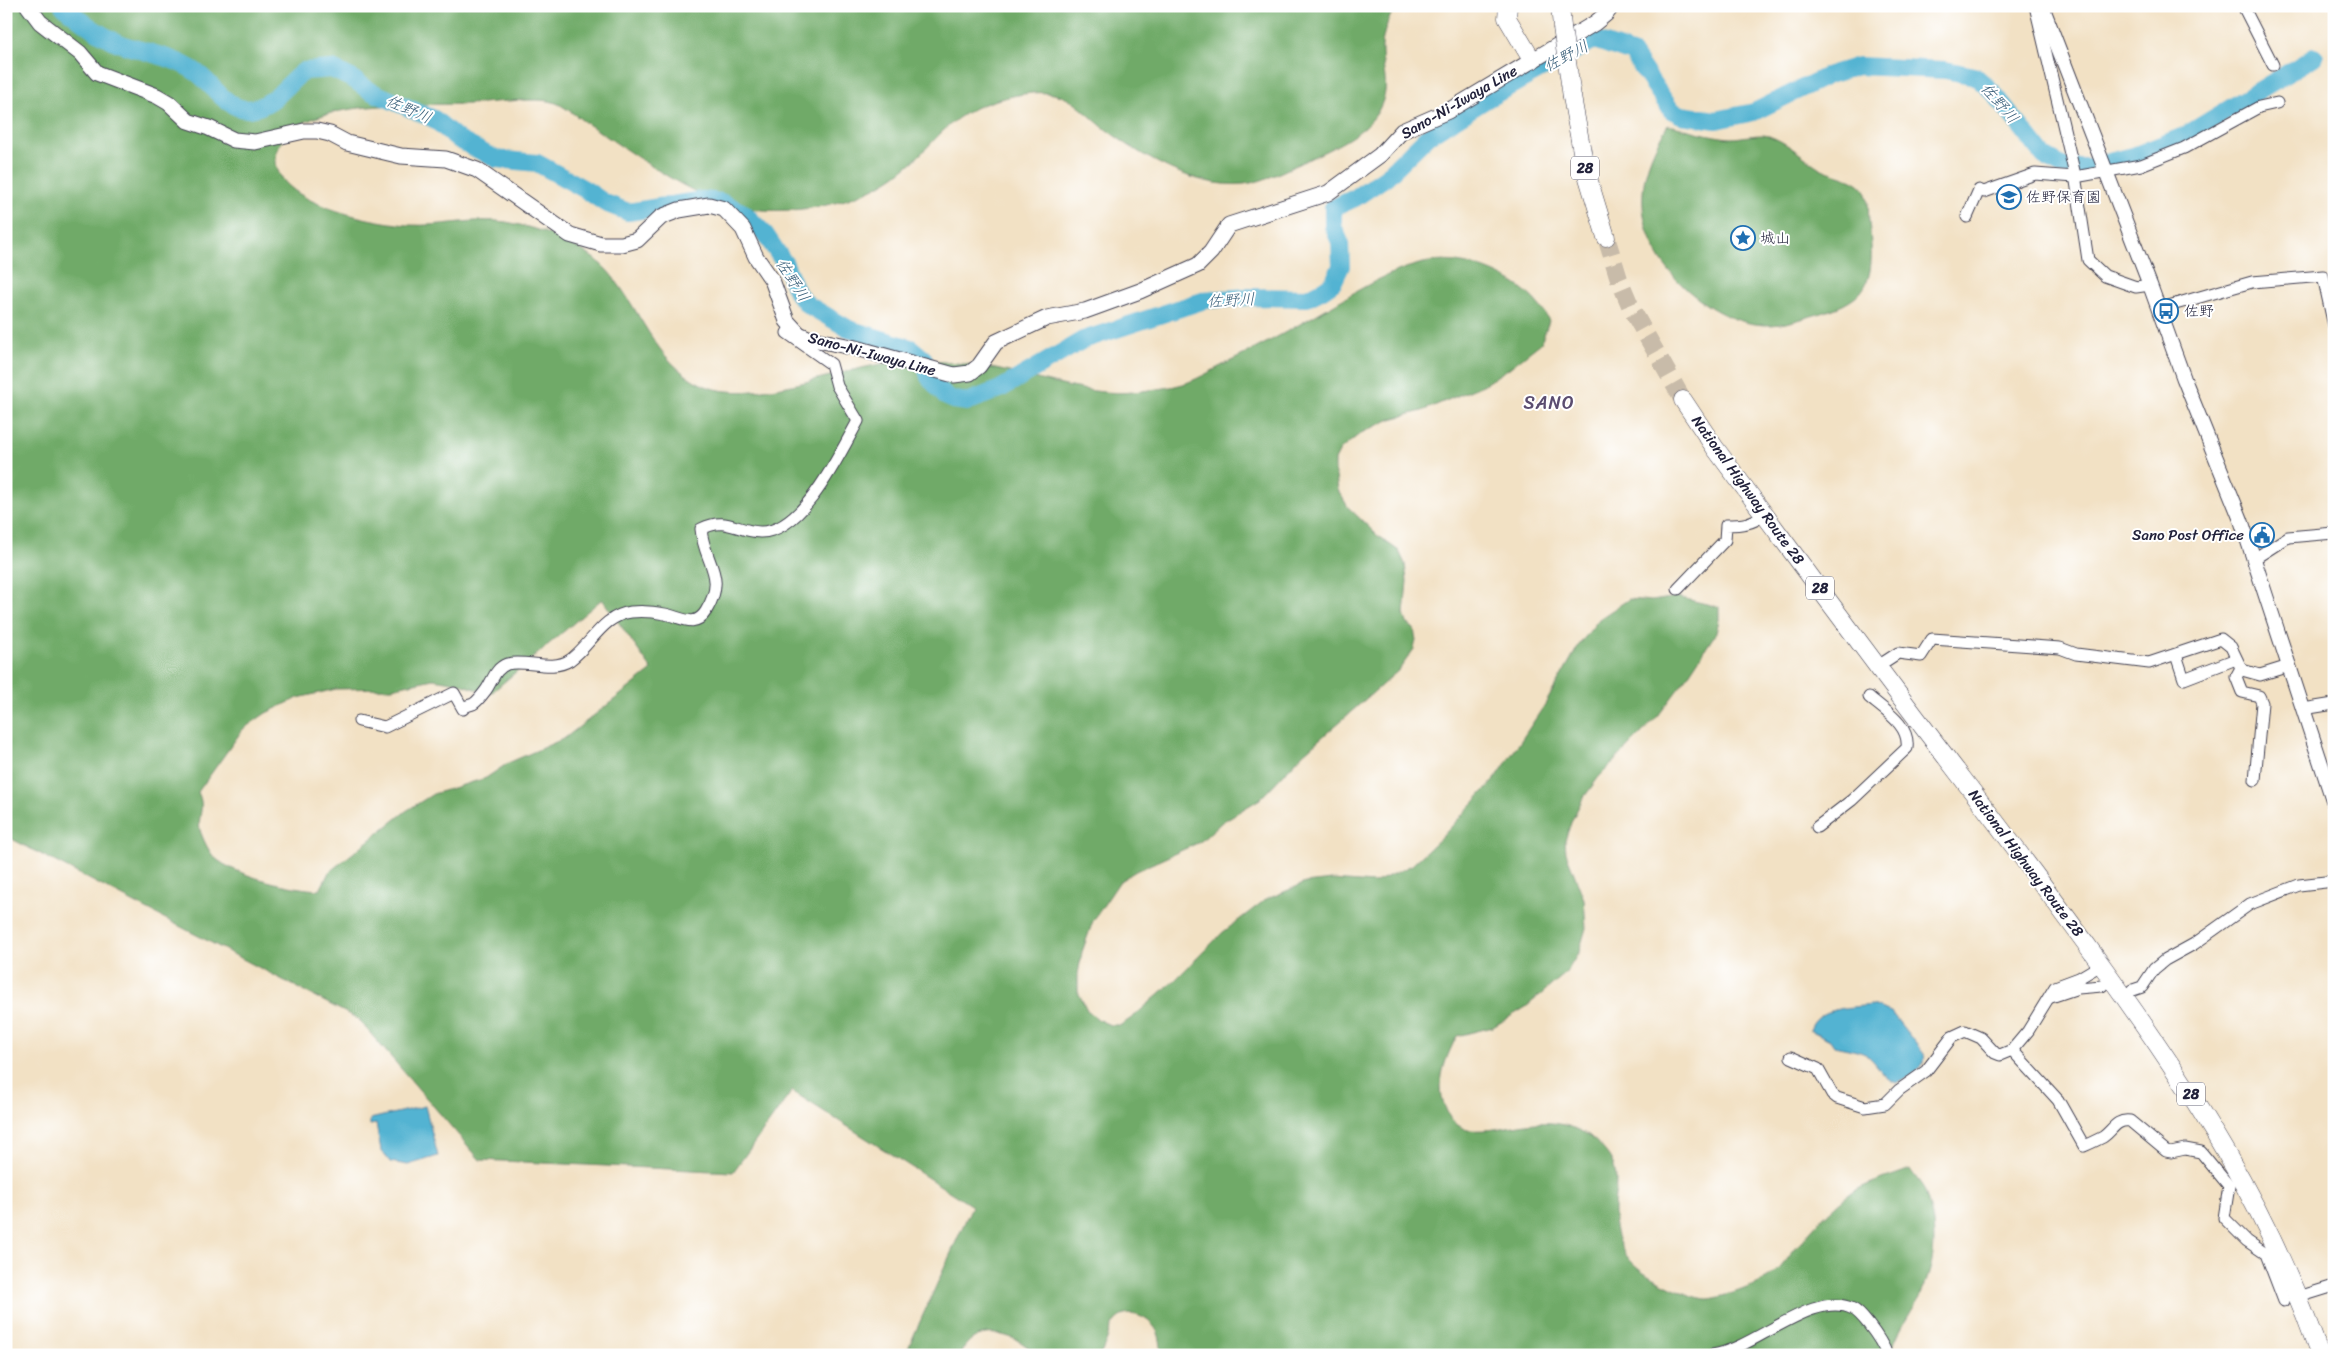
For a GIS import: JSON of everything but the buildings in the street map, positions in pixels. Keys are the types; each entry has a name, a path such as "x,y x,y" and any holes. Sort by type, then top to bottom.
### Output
{"highway":[{"path":"1508,6 1507,18 1532,60"},
{"name":"28","path":"1560,6 1572,97 1585,168 1606,237"},
{"name":"National Highway Route 28","path":"1683,400 1878,666 2023,857 2183,1081 2246,1186 2289,1274 2324,1353"}],"main road":[{"name":"Sano-Ni-Iwaya Line","path":"28,6 40,22 80,54 97,73 157,96 169,103 188,121 240,142 255,142 304,131 317,131 330,134 347,143 401,156 446,159 477,170 570,235 600,244 622,244 637,240 661,217 684,208 709,205 724,209 743,230 756,257 772,280 791,326 808,338 856,348 954,375 970,373 981,364 996,342 1047,318 1085,311 1140,291 1198,265 1211,252 1229,225 1328,193 1380,155 1402,131 1448,111 1595,23 1612,6"}],"street":[{"path":"2035,6 2037,24 2075,176 2088,260 2104,276 2136,287 2150,285"},
{"path":"2042,6 2184,378 2241,520 2334,803"},
{"path":"2243,6 2273,65"},
{"path":"1966,217 1979,190 1984,192 2035,174 2075,176 2157,159 2184,148 2259,108 2277,103"},
{"path":"2158,308 2252,282 2324,276 2334,326"},
{"path":"359,721 385,728 454,694 463,709 473,704 486,690 498,670 505,665 556,664 569,661 605,624 618,615 650,612 667,614 688,622 698,620 705,613 716,590 715,574 702,543 701,529 714,523 766,532 795,516 811,500 858,421 837,386 832,364 798,343 787,333 791,326"},
{"path":"1678,589 1725,540 1726,525 1745,525 1756,521 1765,514"},
{"path":"2254,559 2288,537 2334,533"},
{"path":"1878,666 1898,653 1921,656 1932,639 2060,648 2076,654 2149,663 2221,639 2228,643 2238,663 2236,677 2242,692 2259,696 2262,704 2255,780"},
{"path":"2176,655 2184,679 2238,663 2260,674 2289,666"},
{"path":"1817,827 1852,800 1907,748 1908,739 1904,727 1869,697"},
{"path":"2303,709 2334,704"},
{"path":"2133,990 2142,987 2154,969 2165,960 2194,944 2250,904 2299,885 2334,881"},
{"path":"1791,1057 1818,1069 1832,1094 1850,1104 1865,1107 1885,1104 1899,1090 1926,1071 1952,1037 1965,1031 1981,1038 1995,1053 2000,1055 2012,1050 2028,1031 2055,987 2079,978 2101,965"},
{"path":"2048,998 2078,988 2102,986"},
{"path":"2012,1050 2058,1100 2084,1146 2104,1136 2117,1123 2130,1120 2166,1151 2171,1152 2185,1149 2201,1152 2229,1186 2224,1218 2247,1242 2266,1254 2284,1301"},
{"path":"2305,1295 2334,1286"},
{"path":"1712,1355 1760,1337 1807,1310 1830,1304 1854,1309 1871,1328 1887,1355"}],"green space":[{"path":"6,6 1395,6 1387,25 1382,46 1385,80 1384,95 1377,113 1371,121 1346,140 1327,150 1269,178 1252,183 1225,184 1188,176 1152,159 1119,139 1073,102 1055,94 1045,93 1015,95 989,102 973,109 949,125 912,162 886,182 845,200 823,206 800,209 755,209 716,201 659,171 562,106 545,101 524,100 469,104 392,105 332,113 307,121 288,134 277,152 278,169 287,184 304,197 348,214 372,220 409,225 482,221 506,222 532,228 559,238 585,252 606,269 629,300 649,333 672,363 686,375 703,385 723,391 746,392 771,389 894,362 922,361 978,366 1090,390 1125,393 1142,391 1183,384 1198,378 1270,341 1368,285 1393,273 1419,264 1436,261 1455,262 1493,272 1511,281 1540,306 1549,321 1541,343 1508,369 1483,385 1422,411 1391,419 1361,433 1340,450 1335,460 1338,490 1348,507 1378,536 1399,551 1405,564 1407,581 1404,614 1407,623 1414,629 1416,640 1414,649 1399,670 1304,753 1260,799 1222,822 1200,842 1136,871 1120,881 1093,921 1082,952 1078,974 1078,992 1087,1010 1099,1020 1110,1025 1121,1025 1133,1017 1174,981 1222,933 1265,900 1305,883 1332,880 1374,883 1412,865 1441,838 1496,778 1544,706 1579,645 1599,619 1629,599 1652,601 1677,597 1719,607 1716,633 1687,677 1658,716 1598,778 1582,800 1572,820 1565,840 1566,853 1584,899 1586,928 1579,952 1566,973 1526,1007 1493,1027 1457,1036 1444,1066 1442,1076 1441,1086 1445,1107 1453,1121 1460,1127 1468,1130 1550,1123 1564,1125 1589,1135 1607,1153 1615,1170 1615,1223 1617,1235 1626,1256 1653,1278 1692,1296 1708,1299 1724,1296 1769,1277 1781,1267 1820,1220 1847,1196 1869,1184 1910,1169 1924,1188 1929,1206 1934,1234 1932,1262 1923,1289 1890,1355 1161,1355 1159,1337 1154,1326 1139,1316 1128,1314 1114,1322 1100,1355 1043,1355 1035,1353 1010,1337 985,1334 971,1340 960,1355 905,1355 972,1206 792,1091 733,1172 480,1160 358,1019 6,836","holes":["602,599 652,670 565,738 508,763 486,778 433,794 406,811 329,872 320,890 280,884 249,876 235,870 214,857 201,833 199,825 201,803 198,792 243,729 266,713 298,698 336,689 392,688 433,679 458,683 490,694"]},
{"path":"1668,125 1708,135 1731,138 1769,136 1789,146 1820,168 1850,179 1863,187 1868,202 1871,266 1867,282 1859,294 1837,308 1787,323 1763,325 1741,321 1726,315 1698,299 1686,289 1657,253 1649,236 1643,204 1646,172 1659,140"}],"water":[{"path":"1872,1005 1891,1012 1924,1054 1923,1064 1920,1068 1897,1083 1888,1078 1865,1054 1834,1046 1830,1040 1810,1030 1820,1016 1828,1012"},
{"path":"425,1106 438,1156 408,1165 390,1162 381,1150 376,1124 370,1125 370,1119"}],"waterway":[{"name":"佐野川","path":"63,6 107,38 188,67 202,77 226,100 240,108 257,107 272,100 304,71 332,69 353,79 370,91 434,119 459,140 496,159 537,163 586,190 605,203 628,212 703,200 721,202 744,213 765,234 785,264 798,294 808,305 849,329 911,348 924,359 929,377 945,396 967,402 1000,389 1083,340 1205,300 1249,297 1307,298 1323,290 1333,283 1341,266 1340,242 1333,226 1333,208 1355,198 1386,177 1429,135 1487,99 1594,40 1632,53 1671,110 1681,115 1716,120 1754,112 1829,75 1858,66 1945,70 1975,76 1993,92 2044,156 2064,167 2089,167 2133,156 2186,135 2314,57"}],"tunnel":[{"path":"1606,237 1619,279 1632,310 1683,400"}],"place":[{"name":"佐野保育園","path":"2009,197"},
{"name":"城山","path":"1743,238"},
{"name":"佐野","path":"2166,311"},
{"name":"Sano Post Office","path":"2262,535"}],"district":[{"name":"SANO","path":"1549,403"}]}
